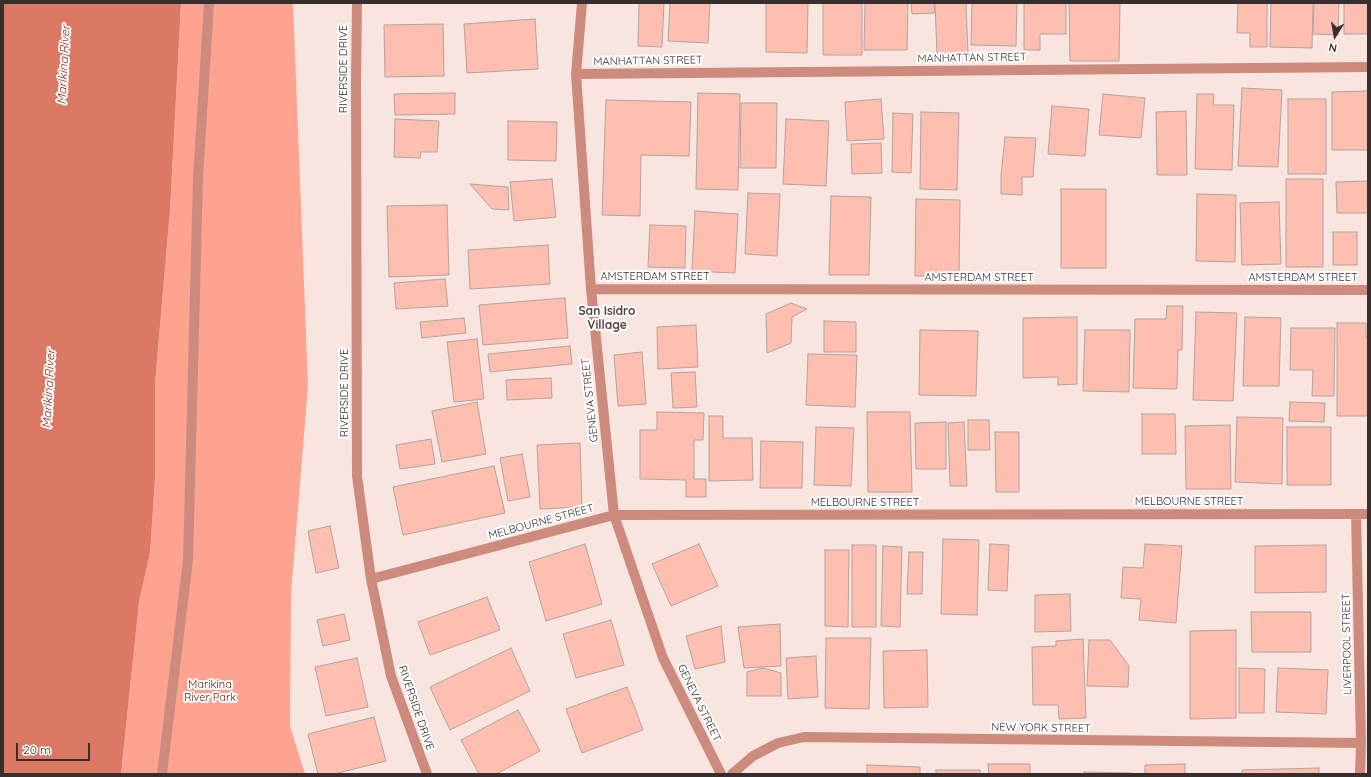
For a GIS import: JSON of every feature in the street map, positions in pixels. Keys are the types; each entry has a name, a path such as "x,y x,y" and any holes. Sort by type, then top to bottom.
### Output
{"street":[{"path":"162,774 188,560 198,177 209,3"},
{"name":"RIVERSIDE DRIVE","path":"357,3 357,476 371,579 391,676 427,774"},
{"name":"GENEVA STREET","path":"582,3 576,74 591,289 614,515 663,658 721,774"},
{"name":"MANHATTAN STREET","path":"576,74 1368,67"},
{"name":"AMSTERDAM STREET","path":"591,289 1368,290"},
{"name":"LIVERPOOL STREET","path":"1356,514 1361,743 1360,774"},
{"name":"MELBOURNE STREET","path":"371,579 614,515 1368,514"},
{"name":"NEW YORK STREET","path":"732,774 753,756 778,743 804,737 1361,743"}],"green space":[{"name":"Marikina River Park","path":"181,3 293,3 308,386 291,594 290,726 305,774 121,774 139,602 150,553 155,478 155,383 170,210"}],"water":[{"name":"Marikina River","path":"3,3 181,3 170,210 155,383 155,478 150,553 139,602 121,774 3,774"}],"building":[{"path":"639,3 664,3 662,47 638,46"},
{"path":"670,3 710,3 708,43 668,41"},
{"path":"766,3 808,3 807,53 766,52"},
{"path":"823,3 862,3 862,55 823,55"},
{"path":"865,3 908,3 907,50 864,50"},
{"path":"911,3 934,3 935,13 912,14"},
{"path":"935,3 966,3 968,53 937,54"},
{"path":"972,3 1017,3 1016,46 971,45"},
{"path":"1024,3 1066,3 1066,34 1040,34 1040,50 1024,50"},
{"path":"1069,3 1120,3 1119,61 1070,61"},
{"path":"1238,3 1267,3 1267,47 1250,47 1250,33 1237,33"},
{"path":"1271,3 1313,3 1312,48 1270,47"},
{"path":"1314,3 1339,3 1338,35 1313,34"},
{"path":"1344,3 1368,3 1368,34 1344,34"},
{"path":"535,19 538,69 467,73 464,24"},
{"path":"443,24 444,76 385,77 384,25"},
{"path":"1242,88 1282,90 1278,167 1238,166"},
{"path":"1368,91 1368,150 1332,150 1332,92"},
{"path":"455,93 455,114 395,115 394,94"},
{"path":"698,93 740,94 738,190 696,189"},
{"path":"1103,94 1145,98 1141,138 1099,135"},
{"path":"1197,94 1214,94 1213,105 1234,105 1232,170 1195,169"},
{"path":"881,99 884,139 847,141 845,102"},
{"path":"1288,99 1326,99 1326,174 1288,174"},
{"path":"606,100 691,102 689,156 641,155 640,216 602,215"},
{"path":"741,103 777,103 776,168 740,168"},
{"path":"1052,106 1089,109 1085,156 1048,154"},
{"path":"1186,111 1187,175 1157,175 1156,112"},
{"path":"921,112 959,113 957,190 920,189"},
{"path":"893,113 913,114 911,173 892,172"},
{"path":"395,119 439,121 437,152 421,152 420,158 394,157"},
{"path":"786,119 829,121 826,186 783,184"},
{"path":"508,121 557,122 556,161 508,160"},
{"path":"1005,137 1036,138 1033,177 1022,177 1022,195 1001,194 1001,175"},
{"path":"881,143 882,173 852,174 851,144"},
{"path":"552,179 556,217 514,221 510,182"},
{"path":"1286,179 1323,179 1323,267 1286,267"},
{"path":"1368,181 1368,213 1337,213 1336,182"},
{"path":"470,184 508,187 509,210 492,209"},
{"path":"1061,189 1106,189 1106,268 1061,268"},
{"path":"748,193 780,194 777,256 745,254"},
{"path":"1197,194 1236,195 1235,262 1196,261"},
{"path":"831,196 871,197 869,275 829,275"},
{"path":"916,199 960,200 959,276 915,276"},
{"path":"1279,202 1281,264 1242,265 1240,203"},
{"path":"447,205 449,275 389,277 387,206"},
{"path":"695,211 738,214 735,273 692,271"},
{"path":"650,225 686,226 685,268 648,267"},
{"path":"1333,232 1357,232 1357,265 1333,265"},
{"path":"548,245 550,284 470,289 468,250"},
{"path":"445,279 448,306 396,309 394,283"},
{"path":"565,298 568,338 483,345 479,305"},
{"path":"791,303 807,309 792,317 791,343 767,353 766,314"},
{"path":"1167,306 1183,306 1182,350 1178,350 1177,389 1133,388 1135,319 1166,319"},
{"path":"1196,312 1237,313 1233,401 1193,400"},
{"path":"1077,317 1077,384 1058,385 1058,377 1023,378 1023,318"},
{"path":"1245,317 1281,318 1279,386 1243,386"},
{"path":"464,318 466,333 422,338 420,322"},
{"path":"824,321 856,322 856,352 824,352"},
{"path":"1337,323 1366,323 1366,338 1368,338 1368,416 1337,416"},
{"path":"696,325 698,367 658,369 657,327"},
{"path":"1291,328 1335,328 1334,396 1312,396 1313,370 1290,370"},
{"path":"920,330 978,331 976,396 919,395"},
{"path":"1085,330 1130,330 1129,392 1083,391"},
{"path":"477,339 484,399 454,402 447,342"},
{"path":"570,346 572,364 490,372 488,354"},
{"path":"642,352 646,404 618,406 614,355"},
{"path":"808,354 857,355 855,407 806,405"},
{"path":"695,372 697,407 673,408 671,373"},
{"path":"551,378 552,398 507,400 506,380"},
{"path":"477,402 486,454 442,462 432,411"},
{"path":"1290,402 1325,403 1324,422 1289,421"},
{"path":"657,412 704,413 703,440 694,440 694,479 706,479 706,497 686,497 686,480 640,479 640,430 657,430"},
{"path":"867,412 910,412 912,492 868,492"},
{"path":"1142,414 1175,414 1176,454 1142,454"},
{"path":"709,416 723,416 723,438 752,438 753,480 709,481"},
{"path":"1237,417 1283,418 1282,484 1235,482"},
{"path":"968,420 989,420 990,450 968,450"},
{"path":"946,422 946,469 916,469 915,423"},
{"path":"964,422 967,486 950,486 948,423"},
{"path":"1230,425 1231,489 1186,489 1185,426"},
{"path":"816,427 854,428 851,486 814,485"},
{"path":"1287,427 1331,427 1331,485 1287,485"},
{"path":"995,432 1019,432 1019,492 996,492"},
{"path":"431,439 435,464 400,469 396,445"},
{"path":"761,441 803,442 802,488 760,488"},
{"path":"580,443 582,507 540,509 537,445"},
{"path":"522,454 530,497 508,501 500,458"},
{"path":"494,466 505,513 403,535 393,487"},
{"path":"330,526 339,568 316,573 308,531"},
{"path":"943,539 979,540 977,615 941,614"},
{"path":"585,544 602,604 546,621 529,562"},
{"path":"699,544 718,586 671,606 652,564"},
{"path":"990,544 1009,545 1007,591 988,590"},
{"path":"1145,544 1182,546 1176,623 1139,620 1141,599 1121,598 1123,567 1143,568"},
{"path":"852,545 876,545 876,627 852,627"},
{"path":"1326,545 1326,592 1255,593 1255,546"},
{"path":"883,546 902,547 900,627 881,626"},
{"path":"825,550 849,550 848,627 825,626"},
{"path":"909,552 923,552 922,594 907,594"},
{"path":"1070,594 1071,631 1035,632 1035,595"},
{"path":"487,597 500,630 430,655 418,622"},
{"path":"1251,612 1311,612 1311,652 1252,652"},
{"path":"344,614 350,640 323,646 317,620"},
{"path":"611,620 624,665 576,678 563,634"},
{"path":"780,624 781,666 744,668 738,627"},
{"path":"721,626 725,662 695,669 686,636"},
{"path":"1236,630 1236,718 1190,719 1190,631"},
{"path":"826,638 871,638 869,709 825,708"},
{"path":"1083,639 1086,718 1059,719 1058,705 1033,705 1032,647 1056,646 1056,641"},
{"path":"1089,640 1110,640 1129,666 1128,687 1087,686"},
{"path":"511,648 530,691 450,730 430,687"},
{"path":"927,650 928,707 884,708 883,651"},
{"path":"816,656 818,697 788,699 786,658"},
{"path":"357,658 368,707 326,716 315,667"},
{"path":"763,668 781,673 781,696 747,696 747,672"},
{"path":"1239,668 1265,669 1264,713 1239,713"},
{"path":"1278,668 1328,670 1326,714 1276,712"},
{"path":"627,687 643,730 582,753 566,709"},
{"path":"518,710 540,751 496,774 479,774 461,740"},
{"path":"374,717 386,761 334,774 318,774 308,734"},
{"path":"988,764 1030,764 1030,774 989,774"},
{"path":"1185,764 1185,774 1145,774 1145,765"},
{"path":"867,765 920,767 920,774 867,774"},
{"path":"1319,768 1319,774 1242,774 1242,770"},
{"path":"936,770 980,770 980,774 936,774"},
{"path":"1084,772 1132,773 1132,774 1084,774"}],"district":[{"name":"San Isidro Village","path":"607,318"}]}
